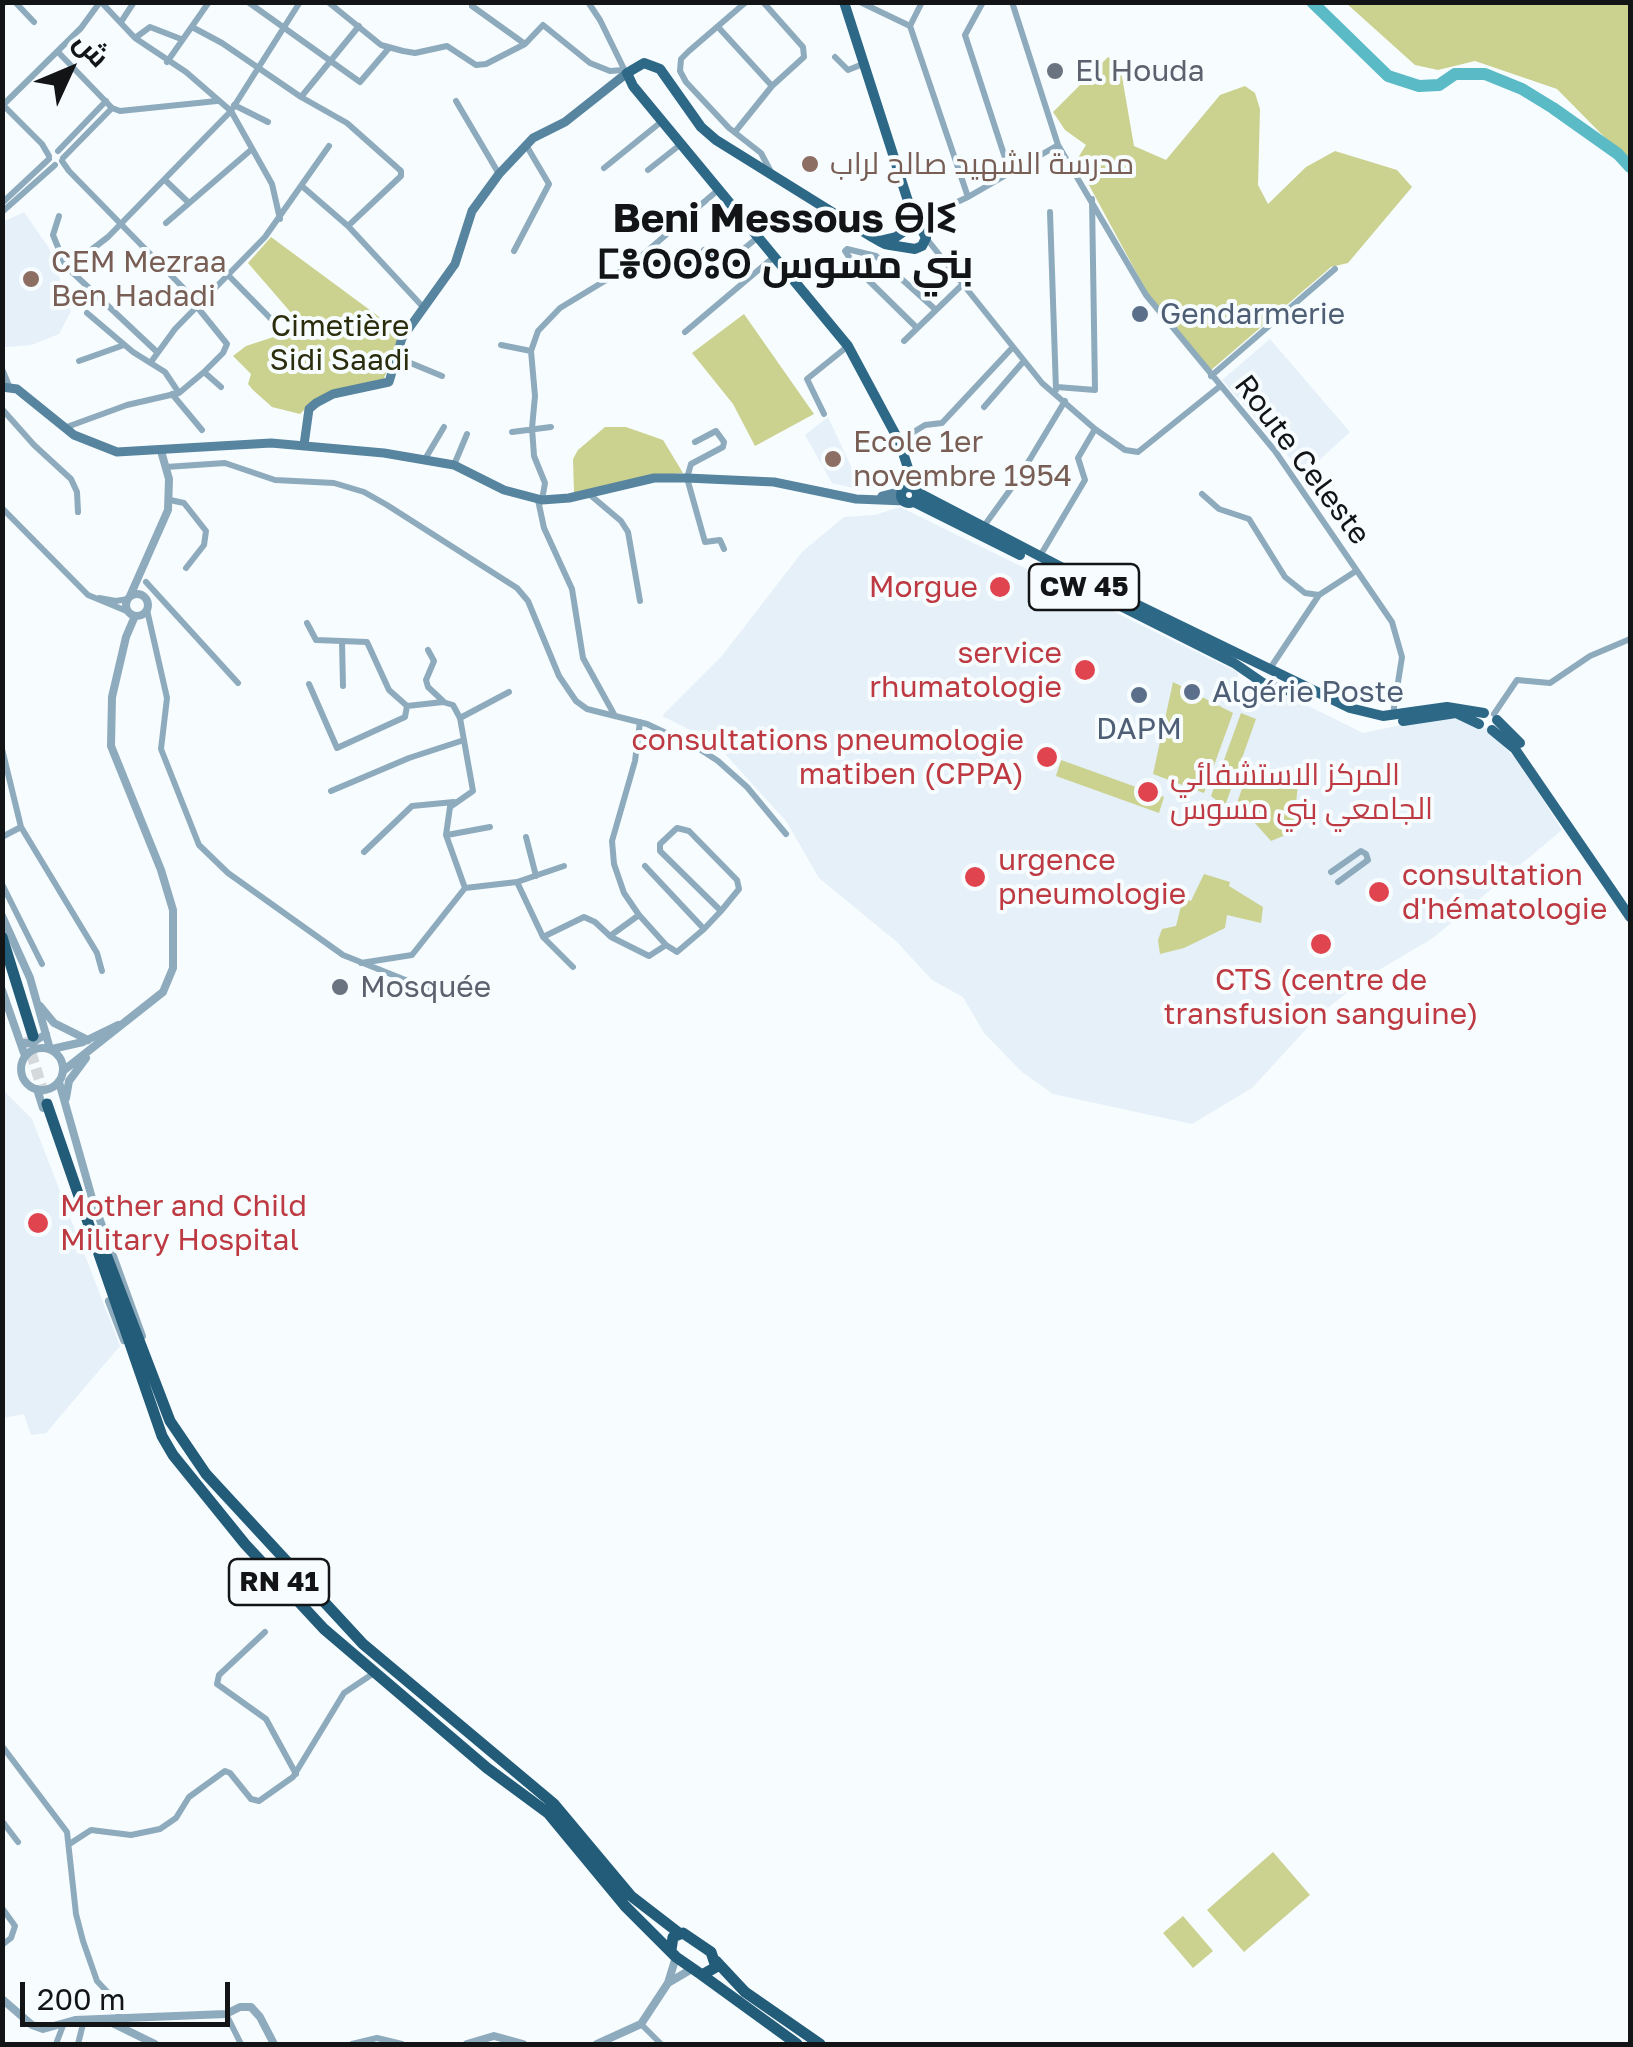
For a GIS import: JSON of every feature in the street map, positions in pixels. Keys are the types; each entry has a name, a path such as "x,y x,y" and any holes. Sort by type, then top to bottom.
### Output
{"highway":[{"path":"2,937 31,1038"},
{"path":"2,964 31,1038"},
{"name":"RN 41","path":"54,1101 166,1444 266,1568 316,1622 487,1768 548,1813 625,1906 673,1953"},
{"name":"RN 41","path":"138,1352 170,1421 196,1462 312,1592 363,1644 554,1804 631,1896 679,1932"},
{"path":"266,1568 269,1559 276,1560 341,1629 363,1644"},
{"path":"797,2044 673,1953 672,1940 679,1932 703,1944 746,1992 820,2044"},
{"path":"696,1972 714,1970 716,1962"}],"main road":[{"path":"844,2 915,224 924,231 918,244"},
{"path":"304,445 309,410 316,403 333,394 389,382 402,338 455,264 472,211 499,174 526,145 565,122 624,71 644,62 660,69 701,126 734,152 879,241 918,244"},
{"path":"6,386 64,428 107,450 128,454 248,444 304,445 454,465 504,490 540,499 589,494 654,478 774,482 870,499 910,494 910,468 848,346 624,71"},
{"path":"879,241 904,233 915,224"},
{"path":"904,233 918,244"},
{"name":"CW 45","path":"910,494 983,527 1254,671"},
{"name":"CW 45","path":"910,494 1254,671 1374,715 1393,716 1447,706 1489,720"},
{"path":"1272,677 1370,721 1456,713 1489,720 1520,744 1630,905"},
{"path":"1489,720 1515,748 1630,916"}],"street":[{"path":"15,2 34,22"},
{"path":"64,428 127,404 175,394 204,372 225,350 226,341 199,307 3,105 58,52 101,2 135,38 186,72 218,100 268,122"},
{"path":"121,22 134,2"},
{"path":"167,62 208,2"},
{"path":"248,2 360,82 389,48"},
{"path":"70,263 121,225 232,108 300,2"},
{"path":"328,2 381,46 389,48 415,53 447,46 476,66 525,44 543,25 590,63 610,71 624,71 588,2"},
{"path":"746,2 681,59 680,70 686,82 761,153 772,173"},
{"path":"735,132 772,86 805,54 763,2"},
{"path":"848,17 858,2 910,26"},
{"path":"922,2 910,26 968,198"},
{"path":"983,2 965,36 1010,173"},
{"name":"Route Celeste","path":"1012,2 1058,145 1146,295 1302,486 1392,622 1402,657 1393,716"},
{"path":"472,6 525,44"},
{"path":"301,97 360,26"},
{"path":"135,38 150,27 181,40"},
{"path":"192,27 358,130 402,173 348,226"},
{"path":"719,28 772,86"},
{"path":"58,52 109,105 129,110 218,100"},
{"path":"836,57 848,70 863,64"},
{"path":"456,100 499,174"},
{"path":"2,212 109,105"},
{"path":"232,108 272,184 280,219"},
{"path":"604,168 663,120"},
{"path":"648,170 681,144"},
{"path":"514,251 549,184 526,145"},
{"path":"915,224 1058,145"},
{"path":"151,362 280,219 329,146"},
{"path":"166,223 252,149"},
{"path":"2,203 56,158"},
{"path":"165,180 188,202"},
{"path":"303,187 348,226 423,307"},
{"path":"616,717 583,658 572,589 544,528 540,499 545,482 534,456 536,396 531,351 538,330 560,308 632,265 719,189"},
{"path":"1056,390 1095,390 1092,198"},
{"path":"1050,212 1056,390"},
{"path":"59,216 52,235 61,259 70,263"},
{"path":"704,250 722,268 759,237"},
{"path":"918,244 964,283 1023,362 1095,429 1125,450 1138,452 1220,387"},
{"path":"917,328 858,270 844,251 847,248 876,256 936,310"},
{"path":"685,332 775,256"},
{"path":"70,263 72,272 157,352"},
{"path":"1211,376 1335,270"},
{"path":"230,276 275,322"},
{"path":"904,341 964,283"},
{"path":"87,313 124,345 170,376 175,394 202,430"},
{"path":"78,361 124,345"},
{"path":"501,345 531,351"},
{"path":"824,414 807,379 848,346"},
{"path":"899,442 925,424 942,423 1013,347"},
{"path":"396,357 442,376"},
{"path":"984,408 1023,362"},
{"path":"2,369 6,386"},
{"path":"204,372 222,387"},
{"path":"983,527 1018,480 1064,401"},
{"path":"2,409 71,479 77,492 78,512"},
{"path":"425,460 444,426"},
{"path":"512,432 550,427"},
{"path":"1040,557 1085,480 1078,458 1095,429"},
{"path":"695,442 717,432 724,444 690,465 687,478 705,542 720,540 724,549"},
{"path":"454,465 467,434"},
{"path":"54,1101 63,1072 90,1044 164,992 173,968 173,910 111,746 112,697 126,638 129,597 144,570 170,500 161,451"},
{"path":"166,467 225,462 276,480 334,482 364,492 516,588 528,602 567,690 587,710 640,722 680,738 718,761 786,834"},
{"path":"589,494 621,520 628,532 640,601"},
{"path":"1202,494 1220,509 1249,520 1286,578 1305,593 1319,595"},
{"path":"170,500 184,502 206,531 204,545 186,568"},
{"path":"2,508 88,595 129,612 148,610"},
{"path":"144,570 148,610 167,698 161,749 199,844 228,873 343,955 448,997"},
{"path":"1272,677 1319,595 1356,571"},
{"path":"146,582 238,683"},
{"path":"88,595 110,601 138,594 147,599"},
{"path":"307,623 316,640 368,642 389,690 407,706 444,702 453,705 460,718 472,790 450,808 446,834 465,888"},
{"path":"1489,720 1517,680 1550,683 1590,656 1630,638"},
{"path":"342,642 343,686"},
{"path":"428,650 434,661 426,680 444,702"},
{"path":"309,684 337,748 405,718 407,706"},
{"path":"460,718 509,692"},
{"path":"640,722 635,761 612,841 614,864 624,893 639,915 677,952 721,911 740,884 689,831 677,828 660,844 660,852 721,911"},
{"path":"331,790 464,740"},
{"path":"2,748 21,827 97,953 102,971"},
{"path":"2,780 7,770"},
{"path":"364,852 412,806 456,802"},
{"path":"2,838 21,827"},
{"path":"446,834 490,827"},
{"path":"526,838 536,876"},
{"path":"1331,872 1361,851 1366,854 1368,860 1338,882"},
{"path":"361,963 412,955 465,888 517,882 564,866"},
{"path":"645,866 704,928"},
{"path":"517,882 543,937 573,967"},
{"path":"2,884 42,964"},
{"path":"610,936 639,915"},
{"path":"2,916 37,1002 54,1023 90,1044"},
{"path":"543,937 584,917 596,922 610,936 650,956 666,945"},
{"path":"2,990 31,1038 60,1058 63,1072"},
{"path":"37,1002 22,1073 27,1083 54,1101 138,1320 138,1352"},
{"path":"25,1056 39,1048 90,1044"},
{"path":"54,1101 90,1044"},
{"path":"37,1089 59,1082"},
{"path":"265,1632 218,1675 217,1684 266,1719 296,1774"},
{"path":"71,1843 90,1830 131,1835 160,1829 180,1813 189,1797 224,1772 230,1773 255,1802 296,1774 344,1694 375,1672"},
{"path":"4,1750 68,1832 72,1883 83,1940 97,1980 114,1999 120,2018"},
{"path":"2,1821 18,1842"},
{"path":"2,1908 14,1926 10,1938 2,1945"},
{"path":"597,2044 641,2024 668,1983 673,1953"},
{"path":"668,1983 696,1972"},
{"path":"3,1997 36,2027 46,2028 84,2020 226,2014 243,2006 253,2008 274,2044"},
{"path":"226,2014 240,2044"},
{"path":"78,2044 84,2020"},
{"path":"106,2020 154,2044"},
{"path":"56,2044 64,2023"},
{"path":"641,2024 661,2044"},
{"path":"467,2044 494,2036 523,2044"},
{"path":"352,2044 377,2038 402,2044"}],"shaded area":[{"name":"CEM Mezraa Ben Hadadi","path":"24,212 49,248 71,311 59,334 31,345 6,347 2,345 3,222"},
{"path":"1270,339 1350,432 1304,474 1222,380"},
{"name":"Ecole 1er novembre 1954","path":"828,417 862,490 832,483 805,435"},
{"name":"المركز الاستشفائي الجامعي بني مسوس","path":"900,507 1237,672 1241,686 1267,698 1282,693 1363,733 1435,718 1458,719 1486,728 1519,762 1562,830 1433,938 1367,977 1320,1014 1252,1088 1192,1124 1053,1094 1022,1072 984,1033 963,997 932,980 897,942 819,878 786,821 726,755 704,737 662,716 721,657 803,551 844,517 875,515"},
{"name":"Mother and Child Military Hospital","path":"2,1089 32,1119 120,1346 46,1433 31,1435 24,1414 3,1418"}],"green space":[{"path":"1346,3 1630,3 1630,163 1557,89 1475,61 1438,70 1415,65"},
{"path":"1108,57 1120,65 1134,146 1166,160 1220,95 1245,86 1255,93 1260,109 1258,185 1268,204 1306,167 1335,151 1397,170 1412,187 1348,263 1331,267 1210,371 1149,296 1076,161 1086,145 1065,130 1053,112"},
{"name":"Cimetière Sidi Saadi","path":"271,237 401,333 383,381 313,401 300,414 272,407 248,384 251,374 233,356 246,346 292,331 300,323 248,263"},
{"path":"744,314 814,414 755,446 733,404 692,353"},
{"path":"605,427 626,427 663,440 683,473 574,493 573,459"},
{"path":"1173,682 1233,713 1204,793 1153,774"},
{"path":"1241,713 1256,719 1226,803 1221,804 1211,796"},
{"path":"1061,760 1164,797 1159,813 1056,776"},
{"path":"1246,777 1288,779 1298,784 1293,832 1271,841 1237,803"},
{"path":"1204,874 1230,882 1229,886 1263,907 1261,923 1227,915 1225,928 1184,948 1160,954 1158,940 1162,929 1176,926 1183,898 1191,901"},
{"path":"1273,1852 1310,1895 1244,1952 1207,1910"},
{"path":"1183,1916 1213,1951 1193,1968 1163,1933"}],"waterway":[{"path":"1312,2 1388,76 1419,86 1439,85 1455,74 1485,74 1522,89 1553,108 1618,154 1630,167"}],"tunnel":[{"path":"26,1037 47,1104"}],"place":[{"name":"El Houda","path":"1055,71"},
{"name":"مدرسة الشهيد صالح لراب","path":"810,164"},
{"name":"CEM Mezraa Ben Hadadi","path":"31,279"},
{"name":"Gendarmerie","path":"1140,314"},
{"name":"Ecole 1er novembre 1954","path":"833,459"},
{"name":"Morgue","path":"1000,587"},
{"name":"service rhumatologie","path":"1085,670"},
{"name":"Algérie Poste","path":"1192,692"},
{"name":"DAPM","path":"1139,695"},
{"name":"consultations pneumologie matiben (CPPA)","path":"1047,757"},
{"name":"المركز الاستشفائي الجامعي بني مسوس","path":"1148,792"},
{"name":"urgence pneumologie","path":"975,877"},
{"name":"consultation d'hématologie","path":"1379,892"},
{"name":"CTS (centre de transfusion sanguine)","path":"1321,944"},
{"name":"Mosquée","path":"340,987"},
{"name":"Mother and Child Military Hospital","path":"38,1223"}],"district":[{"name":"Beni Messous ⴱⵏⵉ ⵎⴻⵙⵙⵓⵙ بني مسوس","path":"785,242"}]}
